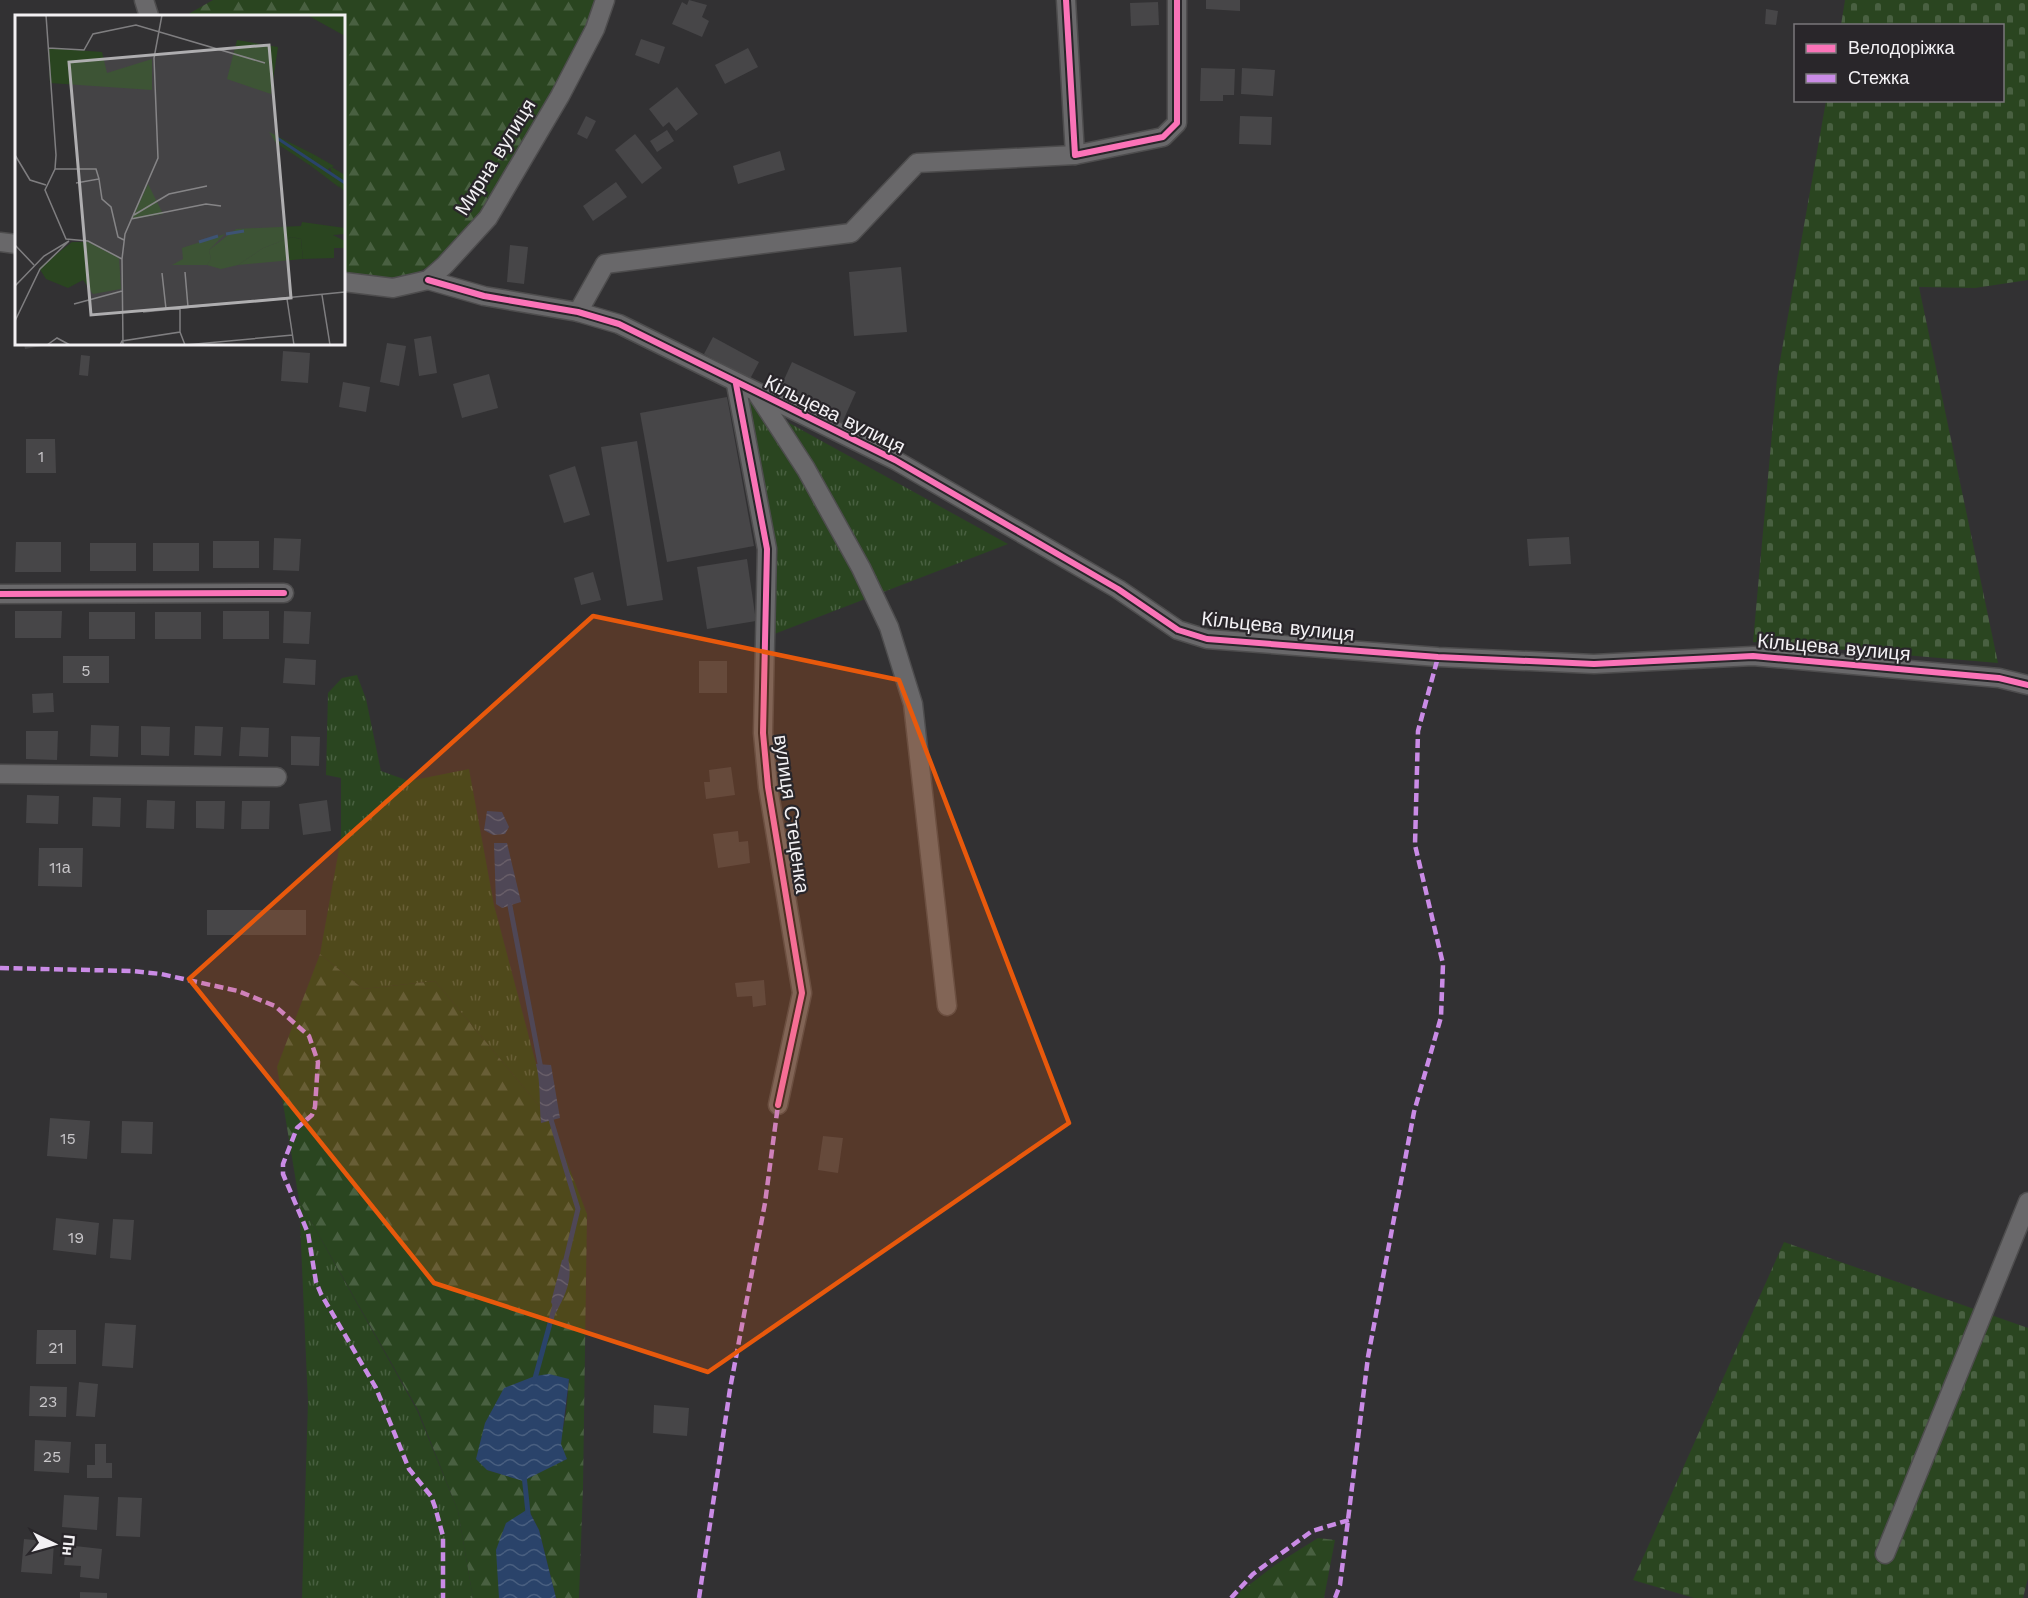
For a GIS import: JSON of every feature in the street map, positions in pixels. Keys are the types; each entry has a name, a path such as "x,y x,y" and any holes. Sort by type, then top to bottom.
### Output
{"street":[{"path":"144,0 149,15"},
{"name":"Мирна вулиця","path":"428,280 488,218 560,96 595,29 605,0"},
{"path":"1066,0 1075,155"},
{"path":"578,312 605,264 851,232 917,163 1075,155 1163,137 1177,123 1177,0"},
{"path":"0,242 15,244"},
{"path":"345,282 393,288 428,280"},
{"name":"Кільцева вулиця","path":"428,280 484,297 578,312 619,324 704,365 736,384 895,460 1118,589 1178,630 1207,639 1438,657 1594,664 1754,656 1999,678 2028,684"},
{"name":"вулиця Стеценка","path":"736,384 767,549 763,733 768,787 802,993 778,1105"},
{"path":"757,394 806,470 861,568 889,627 913,704 947,1006"},
{"path":"0,594 284,593"},
{"path":"0,774 277,777"},
{"path":"1885,1554 2028,1202"}],"highlighted area":[{"path":"593,616 899,680 1069,1123 708,1372 434,1283 189,979"}],"green space":[{"path":"213,0 596,0 587,25 552,92 481,215 438,262 408,277 391,281 345,275 345,15 187,15"},
{"path":"1845,0 2028,0 2028,280 1975,288 1919,287 1998,663 1753,642 1777,378 1826,102 2004,102 2004,24 1841,24"},
{"path":"735,393 1008,544 759,640 762,549"},
{"path":"357,675 366,699 381,771 409,781 469,769 494,905 551,1120 435,981 363,989 320,954 341,838 341,778 326,775 328,693 342,678"},
{"path":"320,954 363,989 435,981 551,1120 587,1214 579,1598 556,1598 539,1530 528,1509 499,1598 473,1598 458,1511 418,1410 299,1200 277,1067","holes":["569,1378 561,1437 547,1461 523,1480 487,1470"]},
{"path":"299,1200 417,1410 458,1511 473,1598 302,1598 308,1402"},
{"path":"1784,1242 2028,1328 2028,1578 2023,1598 1694,1598 1633,1580"},
{"path":"1318,1538 1335,1540 1324,1598 1237,1598 1240,1592 1275,1565"}],"water":[{"path":"487,811 502,812 509,827 505,834 493,835 484,830"},
{"path":"494,843 507,843 521,902 502,908 496,904"},
{"path":"536,1064 551,1065 560,1118 541,1123 538,1071"},
{"path":"568,1258 569,1280 566,1293 556,1313 551,1302 562,1260"},
{"path":"549,1374 569,1379 561,1444 567,1459 523,1481 487,1470 476,1459 485,1423 504,1388 535,1376"},
{"path":"528,1509 539,1530 556,1598 499,1598 496,1550 506,1523"}],"building":[{"path":"689,0 707,5 702,17 709,21 702,37 672,24 682,2 687,5"},
{"path":"1206,0 1240,0 1240,11 1206,9"},
{"path":"1158,2 1159,25 1131,26 1130,3"},
{"path":"1766,9 1778,11 1776,25 1765,24"},
{"path":"641,39 665,47 659,64 635,55"},
{"path":"748,48 758,67 725,84 715,65"},
{"path":"1201,68 1235,69 1234,95 1223,95 1223,101 1200,101"},
{"path":"1242,68 1275,70 1273,96 1241,94"},
{"path":"677,87 698,114 676,131 669,122 663,127 649,109"},
{"path":"586,116 596,121 587,139 577,134"},
{"path":"1240,116 1272,117 1271,145 1239,144"},
{"path":"667,130 674,141 657,152 650,141"},
{"path":"635,134 662,168 642,184 615,150"},
{"path":"780,151 785,170 738,184 733,166"},
{"path":"616,182 627,197 593,221 583,206"},
{"path":"510,245 528,247 524,284 507,282"},
{"path":"901,267 907,332 854,336 849,272"},
{"path":"431,336 437,373 419,376 414,339"},
{"path":"713,337 759,362 750,379 704,354"},
{"path":"387,343 406,346 399,386 380,382"},
{"path":"24,345 47,345 25,349"},
{"path":"283,351 310,353 308,383 281,381"},
{"path":"81,355 90,356 88,376 79,375"},
{"path":"792,362 856,392 842,423 778,393"},
{"path":"489,374 498,408 462,418 453,384"},
{"path":"343,382 370,387 366,412 339,407"},
{"path":"727,397 754,546 667,562 640,413"},
{"path":"26,439 55,439 56,473 26,473"},
{"path":"637,441 663,600 627,606 601,447"},
{"path":"575,466 590,515 564,523 549,475"},
{"path":"1569,537 1571,564 1529,566 1527,539"},
{"path":"274,538 301,539 299,571 273,570"},
{"path":"213,541 259,541 259,568 213,568"},
{"path":"16,542 61,542 61,572 15,572"},
{"path":"90,543 136,543 136,571 90,571"},
{"path":"153,543 199,543 199,571 153,571"},
{"path":"747,559 756,621 707,629 697,567"},
{"path":"593,572 601,600 581,605 574,578"},
{"path":"15,611 62,611 61,638 15,638"},
{"path":"223,611 269,611 269,639 223,639"},
{"path":"284,611 311,612 309,644 283,643"},
{"path":"89,612 135,612 135,639 89,639"},
{"path":"155,612 201,612 201,639 155,639"},
{"path":"63,656 109,656 109,683 63,683"},
{"path":"285,658 316,660 315,685 283,683"},
{"path":"699,661 727,661 727,693 699,693"},
{"path":"53,693 54,712 33,713 32,694"},
{"path":"91,725 119,726 118,757 90,756"},
{"path":"141,726 170,727 169,756 141,755"},
{"path":"195,726 223,727 221,756 194,755"},
{"path":"241,727 269,728 268,757 239,756"},
{"path":"26,731 58,731 57,760 26,759"},
{"path":"291,736 320,737 319,766 291,765"},
{"path":"731,767 735,795 706,799 704,782 710,782 709,770"},
{"path":"27,795 59,796 58,824 26,823"},
{"path":"93,797 121,798 120,827 92,826"},
{"path":"147,800 175,801 174,829 146,828"},
{"path":"327,800 331,831 303,835 299,804"},
{"path":"196,801 225,801 224,829 196,828"},
{"path":"242,801 270,801 269,829 241,829"},
{"path":"738,831 739,842 748,841 750,863 718,868 713,834"},
{"path":"39,848 83,848 82,887 38,886"},
{"path":"207,910 306,910 306,935 207,935"},
{"path":"764,980 766,1005 753,1007 752,996 737,997 735,983"},
{"path":"50,1118 90,1121 87,1159 47,1156"},
{"path":"122,1121 153,1122 152,1154 121,1153"},
{"path":"823,1136 843,1138 838,1173 818,1170"},
{"path":"56,1218 99,1223 96,1255 53,1250"},
{"path":"113,1219 134,1220 131,1260 110,1258"},
{"path":"105,1323 136,1325 133,1368 102,1366"},
{"path":"37,1330 76,1330 76,1364 36,1364"},
{"path":"79,1382 98,1384 95,1417 76,1416"},
{"path":"30,1386 67,1387 66,1417 29,1416"},
{"path":"654,1405 689,1408 687,1436 653,1433"},
{"path":"35,1440 71,1442 69,1473 34,1471"},
{"path":"95,1444 106,1444 106,1463 112,1463 112,1478 87,1478 87,1465 95,1465"},
{"path":"64,1495 99,1497 97,1530 62,1527"},
{"path":"118,1497 142,1498 140,1537 116,1536"},
{"path":"24,1539 54,1542 52,1574 21,1572"},
{"path":"66,1545 102,1549 99,1579 80,1577 81,1566 64,1565"},
{"path":"80,1592 107,1593 107,1598 80,1598"}],"waterway":[{"path":"510,906 541,1069"},
{"path":"549,1113 578,1209 565,1263"},
{"path":"534,1382 555,1305"},
{"path":"524,1475 528,1513"}],"marked path":[{"path":"1335,1598 1340,1585 1368,1357 1414,1112 1441,1017 1443,964 1415,845 1418,731 1438,657"},
{"path":"0,968 132,971 161,974 238,991 275,1006 309,1036 318,1062 315,1107 312,1115 297,1128 283,1164 283,1174 308,1233 316,1282 321,1294 376,1388 409,1469 431,1496 443,1536 443,1598"},
{"path":"699,1598 730,1389 765,1203 778,1105"},
{"path":"1231,1598 1253,1574 1312,1531 1349,1520"}],"cycle path":[{"path":"1066,0 1075,155 1163,137 1177,123 1177,0"},
{"path":"428,280 484,296 578,312 619,324 895,460 1118,589 1178,630 1207,639 1438,657 1594,664 1753,656 1999,678 2028,685"},
{"path":"736,384 767,549 763,733 768,787 802,993 778,1105"},
{"path":"0,594 284,593"}]}
